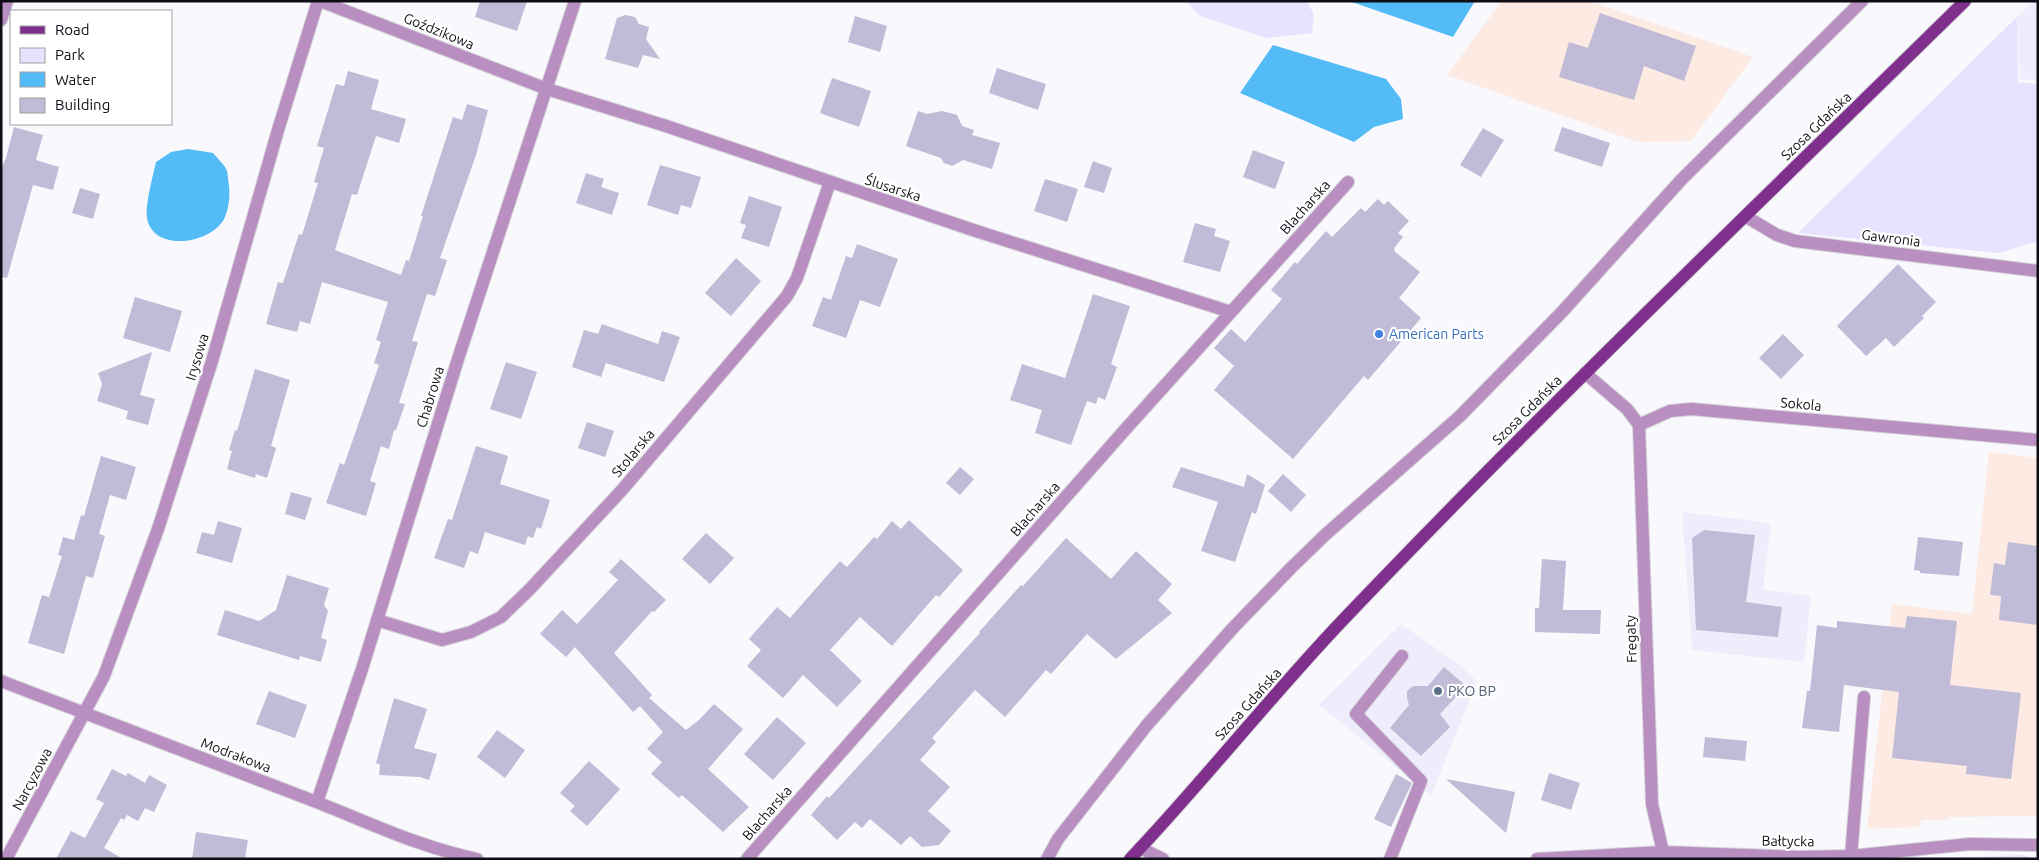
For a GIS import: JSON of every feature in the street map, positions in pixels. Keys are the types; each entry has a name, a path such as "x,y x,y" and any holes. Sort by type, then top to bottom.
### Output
{"main road":[{"name":"Szosa Gdańska","path":"1130,859 1340,624 1585,373 1965,1"}],"street":[{"path":"1,20 7,1"},
{"name":"Goździkowa","path":"319,1 547,89"},
{"name":"Irysowa","path":"84,713 104,676 158,529 212,361 278,130 319,1"},
{"name":"Chabrowa","path":"317,802 377,620 458,359 575,1"},
{"path":"1047,859 1058,839 1147,725 1232,629 1305,554 1460,416 1562,312 1681,180 1862,1"},
{"name":"Ślusarska","path":"547,89 663,125 830,182 1231,312"},
{"name":"Stolarska","path":"377,620 442,640 471,632 506,612 622,490 787,296 797,278 830,182"},
{"name":"Blacharska","path":"747,859 1348,182"},
{"name":"Gawronia","path":"1745,216 1777,235 1795,241 2038,271"},
{"path":"1585,373 1627,409 1639,425"},
{"name":"Sokola","path":"1639,425 1670,411 1691,409 2038,440"},
{"name":"Fregaty","path":"1639,425 1652,804 1663,852"},
{"path":"1390,859 1421,780 1356,714 1402,656"},
{"name":"Modrakowa","path":"1,681 317,802 402,838 459,857 477,859"},
{"path":"1851,856 1864,697"},
{"name":"Narcyzowa","path":"6,859 84,713"},
{"name":"Bałtycka","path":"1537,859 1663,852 1798,857 1851,856 1970,844 2038,845"},
{"path":"1140,848 1163,859"}],"shaded area":[{"path":"1502,1 1589,1 1753,57 1691,141 1638,142 1447,75"},
{"path":"2033,1 2038,1 2038,81 2020,79 2017,17"},
{"path":"1989,452 2038,458 2038,816 1951,817 1947,820 1922,820 1919,827 1867,829 1892,604 1972,614"},
{"path":"1682,512 1771,523 1763,589 1811,596 1804,662 1692,650"},
{"path":"1401,624 1461,666 1477,682 1431,795 1319,705"}],"green space":[{"path":"1186,1 1306,1 1314,14 1312,33 1267,38 1200,16"},
{"path":"2017,17 2018,82 2038,84 2038,241 1999,253 1798,233"},
{"path":"2022,855 2038,859 1931,859"}],"water":[{"path":"1349,1 1475,1 1453,37"},
{"path":"1273,45 1386,79 1401,99 1403,119 1374,127 1354,142 1240,93"},
{"path":"188,149 213,153 225,166 229,186 228,207 224,219 217,228 207,234 196,239 171,240 160,236 151,229 147,218 147,205 156,162 171,152"}],"building":[{"path":"480,1 527,1 517,31 475,17"},
{"path":"1600,13 1696,46 1684,81 1644,66 1634,100 1559,77 1569,42 1588,48"},
{"path":"625,15 635,17 639,24 649,27 646,39 660,59 643,55 638,68 605,59 617,18"},
{"path":"855,16 887,26 880,52 848,42"},
{"path":"997,68 1046,84 1038,110 989,93"},
{"path":"348,71 379,80 371,109 406,119 399,143 376,136 357,195 352,194 335,250 401,275 406,260 409,261 423,216 421,216 453,117 462,120 467,104 488,110 476,155 440,258 447,260 435,296 427,294 412,341 418,342 399,403 405,404 396,430 394,430 389,449 381,446 370,481 376,483 366,516 326,503 340,463 344,465 379,365 374,363 381,342 376,340 388,302 322,282 310,324 300,321 297,332 266,324 278,282 283,283 299,234 302,235 318,183 314,182 324,148 317,146 336,84 344,86"},
{"path":"832,78 871,91 859,127 820,113"},
{"path":"918,111 927,114 942,111 957,115 962,126 974,130 972,135 1000,143 992,169 963,160 952,166 944,163 941,158 906,146"},
{"path":"14,127 43,135 36,160 59,167 53,190 33,185 7,278 1,277 1,169 6,158"},
{"path":"1562,127 1610,143 1602,167 1554,151"},
{"path":"1483,128 1504,140 1481,177 1460,165"},
{"path":"1253,150 1285,162 1275,189 1243,177"},
{"path":"1093,161 1112,168 1104,193 1084,187"},
{"path":"660,165 701,177 691,208 681,205 678,215 647,205"},
{"path":"586,173 604,179 601,187 619,193 612,215 576,203"},
{"path":"1045,179 1078,189 1067,222 1034,211"},
{"path":"80,188 100,194 93,219 72,213"},
{"path":"749,196 782,207 769,247 741,238 746,225 740,223"},
{"path":"1378,199 1384,205 1388,201 1409,221 1398,233 1403,237 1394,248 1394,251 1420,272 1399,298 1421,318 1368,380 1364,376 1293,459 1214,390 1234,366 1214,348 1231,329 1245,342 1282,299 1271,290 1295,262 1297,264 1326,231 1332,237 1361,208 1365,212"},
{"path":"1195,223 1216,229 1214,236 1230,241 1220,272 1183,262"},
{"path":"857,244 898,259 880,307 860,300 846,338 812,326 823,297 831,300 846,256 852,258"},
{"path":"736,258 761,281 731,316 705,293"},
{"path":"1898,264 1936,302 1922,316 1924,318 1894,347 1886,338 1866,356 1837,326"},
{"path":"1093,294 1130,306 1111,364 1117,367 1105,400 1098,397 1096,404 1087,401 1071,445 1035,433 1042,410 1010,400 1022,364 1065,378"},
{"path":"135,297 182,311 170,352 123,338"},
{"path":"602,324 658,344 662,331 680,337 664,382 606,363 601,377 572,367 584,330 598,334"},
{"path":"1783,334 1804,355 1781,379 1759,358"},
{"path":"152,352 140,395 155,399 148,425 126,419 128,411 97,401 102,384 98,373"},
{"path":"506,362 537,372 521,419 490,409"},
{"path":"255,369 290,380 271,446 276,448 267,478 256,474 255,478 227,469 232,451 229,450 235,430 237,431"},
{"path":"587,422 614,431 605,457 578,448"},
{"path":"476,446 508,456 500,484 550,500 541,529 537,527 533,538 528,536 525,545 485,532 478,554 470,551 464,568 434,558 448,519 452,520"},
{"path":"101,456 136,467 126,500 110,495 99,534 105,536 93,578 86,576 64,654 28,643 42,595 49,597 62,556 58,555 63,537 74,540 81,515 84,516"},
{"path":"960,467 974,479 960,495 946,483"},
{"path":"1181,467 1244,487 1247,474 1265,485 1256,514 1252,512 1235,562 1201,551 1218,502 1172,487"},
{"path":"1283,474 1306,495 1291,512 1268,491"},
{"path":"291,492 312,498 305,520 285,514"},
{"path":"909,520 963,570 939,597 936,595 892,646 860,617 830,650 862,681 837,707 803,675 783,698 747,666 761,650 749,639 777,607 790,618 840,561 847,567 874,537 877,539 892,521 901,529"},
{"path":"218,521 242,528 232,563 196,553 202,532 214,535"},
{"path":"1704,530 1755,535 1746,602 1782,607 1778,637 1696,630 1692,538"},
{"path":"706,533 734,558 710,584 682,559"},
{"path":"1918,537 1963,542 1959,576 1920,573 1920,571 1914,570"},
{"path":"1066,538 1111,579 1136,551 1172,584 1158,600 1172,613 1116,659 1087,634 1051,674 1046,670 1005,717 975,690 932,738 936,742 920,760 950,787 928,811 951,831 939,845 922,847 910,836 901,845 870,819 862,828 855,822 837,840 811,815 827,796 829,798 980,633 1021,585 1023,586"},
{"path":"2008,542 2038,546 2038,625 1999,620 2001,596 1990,595 1994,563 2005,565"},
{"path":"621,559 666,600 654,612 652,611 614,653 652,695 649,698 686,730 699,720 714,704 743,729 708,769 749,807 723,832 682,795 679,798 651,774 662,762 647,749 663,732 640,706 633,712 575,647 566,657 540,634 562,610 577,624 618,580 609,572"},
{"path":"1542,559 1566,561 1563,610 1601,610 1600,634 1535,632 1535,608 1539,608"},
{"path":"287,575 329,588 324,605 328,611 321,638 327,640 321,662 300,656 299,660 217,635 225,610 259,621 276,610"},
{"path":"1907,616 1957,621 1950,685 2021,693 2011,779 1966,774 1967,766 1892,758 1899,692 1844,685 1839,732 1802,728 1807,691 1810,691 1817,625 1837,628 1837,621 1905,628"},
{"path":"1444,667 1466,686 1440,714 1450,727 1421,756 1390,728 1409,705 1407,691 1413,686 1428,686"},
{"path":"269,691 307,705 295,738 256,724"},
{"path":"394,698 427,709 414,748 437,754 429,780 420,777 379,775 380,765 376,763"},
{"path":"777,717 806,743 773,780 744,754"},
{"path":"497,730 525,750 505,778 477,757"},
{"path":"1705,737 1747,741 1745,761 1703,757"},
{"path":"589,761 620,789 587,826 570,811 575,806 560,793"},
{"path":"112,769 126,776 128,773 145,783 149,775 167,785 154,812 145,808 138,821 127,815 124,820 121,818 104,848 123,859 56,859 71,831 85,838 104,803 96,799"},
{"path":"1549,773 1580,783 1571,810 1541,800"},
{"path":"1396,774 1412,783 1391,827 1374,819"},
{"path":"1446,779 1515,792 1506,833"},
{"path":"196,832 248,840 245,859 192,859"}],"place":[{"name":"American Parts","path":"1379,334"},
{"name":"PKO BP","path":"1438,691"}]}
